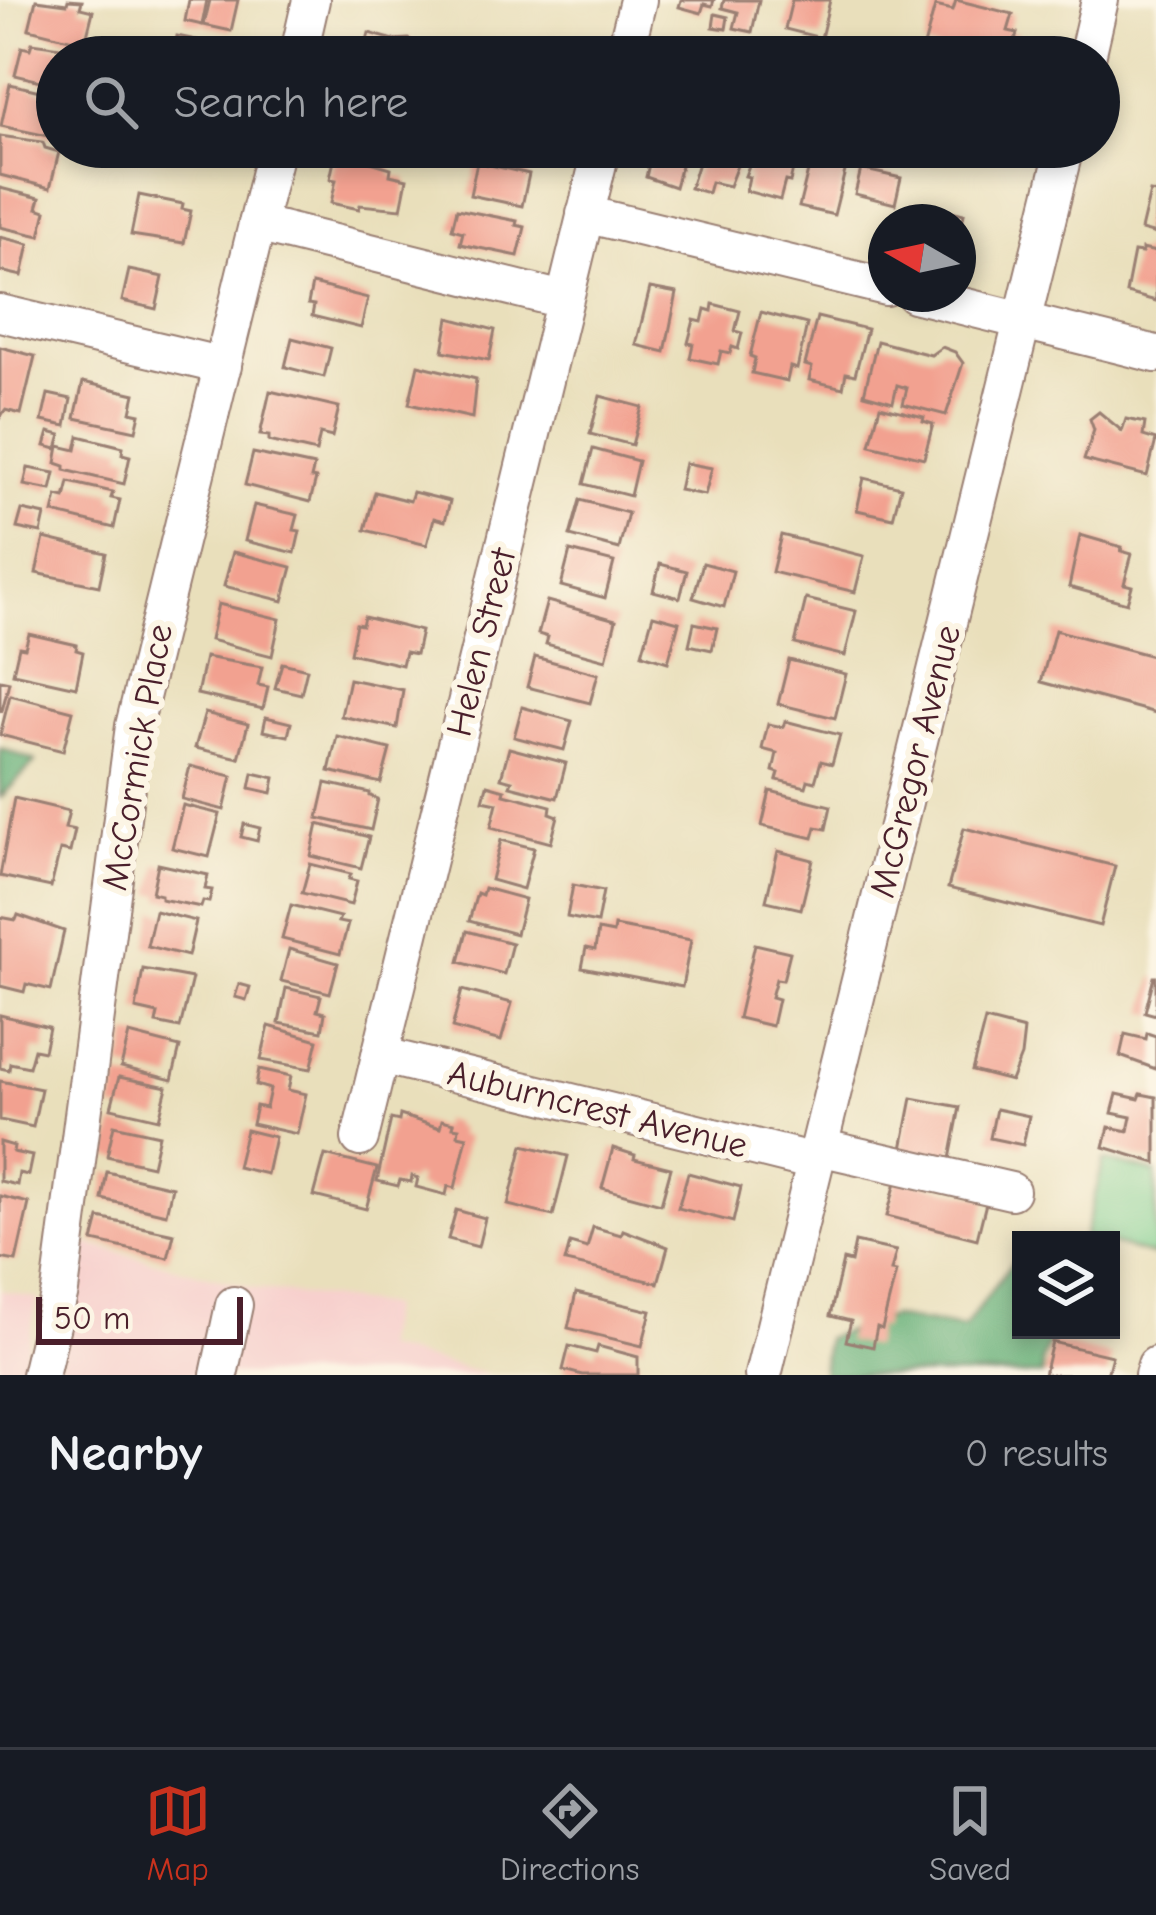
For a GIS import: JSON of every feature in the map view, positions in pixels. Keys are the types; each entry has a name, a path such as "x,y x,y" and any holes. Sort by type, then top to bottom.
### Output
{"street":[{"path":"303,36 311,0"},
{"path":"629,36 638,0"},
{"path":"1092,36 1100,0"},
{"name":"McCormick Place","path":"40,1375 60,1291 134,725 271,168"},
{"name":"Helen Street","path":"360,1138 597,168"},
{"name":"McGregor Avenue","path":"763,1375 1060,168"},
{"path":"585,214 868,283"},
{"path":"257,224 562,300"},
{"path":"976,309 1156,353"},
{"path":"0,314 223,366"},
{"name":"Auburncrest Avenue","path":"380,1055 817,1155 1011,1191"},
{"path":"219,1375 234,1305"},
{"path":"1154,1375 1156,1365"}],"shaded area":[{"path":"85,1243 257,1289 390,1306 382,1348 490,1375 57,1375"},
{"path":"0,1290 38,1299 21,1375 0,1375"}],"green space":[{"path":"0,748 36,761 0,798"},
{"path":"1104,1160 1156,1173 1156,1256 1120,1246 1120,1231 1086,1231"},
{"path":"1012,1262 1012,1339 1050,1339 1042,1375 822,1375 826,1338 892,1317 964,1328"}],"building":[{"path":"36,0 82,1 80,8 93,11 87,36 29,29"},
{"path":"189,0 207,0 202,25 185,21"},
{"path":"210,0 238,0 231,31 204,25"},
{"path":"681,0 714,0 712,6 704,4 701,13 679,7"},
{"path":"724,0 759,0 752,32 734,28 738,12 722,8"},
{"path":"792,0 830,0 821,36 785,29"},
{"path":"956,0 1013,14 1008,31 1016,36 927,36 935,6 953,10"},
{"path":"715,14 728,17 726,29 713,27"},
{"path":"36,44 36,80 15,75 22,47 30,49"},
{"path":"10,84 36,90 36,134 1,126"},
{"path":"0,136 36,141 36,168 55,168 50,188 0,175"},
{"path":"332,168 391,168 390,175 407,179 401,209 331,203 336,180 330,179"},
{"path":"476,168 529,174 522,206 470,195"},
{"path":"648,168 680,168 675,187 646,177"},
{"path":"696,168 736,168 729,186 711,182 708,193 690,188"},
{"path":"748,168 793,168 780,200 746,191 749,177 745,176"},
{"path":"809,168 846,168 834,215 799,207"},
{"path":"861,169 901,178 895,204 855,194"},
{"path":"0,188 40,198 37,208 46,211 40,236 0,227"},
{"path":"1150,192 1156,193 1156,234 1141,230"},
{"path":"139,195 183,204 182,209 191,211 184,243 131,235"},
{"path":"457,209 517,221 516,225 525,227 518,256 460,244 463,232 452,229"},
{"path":"0,237 29,244 22,276 0,271"},
{"path":"1142,249 1156,252 1156,301 1126,293 1134,252 1142,253"},
{"path":"129,270 163,277 156,309 122,301"},
{"path":"312,284 368,298 361,328 312,316 314,305 308,304"},
{"path":"650,288 677,293 665,352 636,345"},
{"path":"713,304 740,311 735,331 742,333 738,349 721,351 718,364 690,358 693,344 688,343 694,320 702,322 705,309 712,311"},
{"path":"761,312 807,324 797,369 790,367 787,381 752,373 755,358 750,356"},
{"path":"817,317 867,329 855,375 846,373 843,388 809,380 812,367 805,365"},
{"path":"449,318 495,330 489,360 443,351"},
{"path":"292,338 331,348 324,377 285,367"},
{"path":"877,341 931,355 942,347 955,352 963,363 946,415 903,404 907,388 897,385 893,402 864,394"},
{"path":"0,347 35,356 21,414 5,410 0,418"},
{"path":"418,365 476,379 472,418 409,404"},
{"path":"83,382 135,394 131,412 140,414 136,431 75,418"},
{"path":"270,391 339,407 332,437 320,434 316,452 260,435"},
{"path":"48,394 71,399 66,426 42,421"},
{"path":"600,396 642,407 632,445 590,434"},
{"path":"880,406 924,417 923,421 933,424 924,458 870,445"},
{"path":"1099,412 1122,431 1126,419 1145,423 1143,436 1156,440 1147,476 1084,460 1094,430 1090,419"},
{"path":"49,432 61,435 57,449 45,446"},
{"path":"79,436 123,447 122,454 130,456 124,484 65,470 56,463 59,446 76,450"},
{"path":"593,449 638,461 630,496 584,484"},
{"path":"253,453 314,466 310,502 245,485"},
{"path":"685,463 712,468 705,495 679,490"},
{"path":"28,468 55,473 51,490 24,485"},
{"path":"864,478 901,487 893,518 857,510"},
{"path":"69,482 113,492 111,498 120,500 114,528 53,513 57,496 65,498"},
{"path":"375,492 410,501 413,492 450,501 445,521 434,518 427,545 365,530"},
{"path":"580,500 628,513 619,549 570,536"},
{"path":"254,505 298,515 295,553 245,541"},
{"path":"22,510 45,515 41,533 17,528"},
{"path":"781,535 864,556 855,592 772,572"},
{"path":"1080,535 1132,554 1124,584 1132,586 1127,603 1069,587"},
{"path":"44,538 106,553 99,586 36,573"},
{"path":"570,551 614,562 605,598 561,586"},
{"path":"233,552 292,567 283,601 224,586"},
{"path":"703,563 733,571 724,607 693,598"},
{"path":"660,564 687,571 680,598 653,591"},
{"path":"806,599 856,611 845,656 795,644"},
{"path":"547,601 616,620 606,660 546,644 548,637 538,634"},
{"path":"218,604 280,619 272,656 210,640"},
{"path":"653,615 679,622 668,662 642,654"},
{"path":"364,617 421,631 416,654 405,652 402,665 350,653 356,624 362,625"},
{"path":"694,623 717,628 712,650 689,645"},
{"path":"1055,630 1156,657 1156,713 1041,682"},
{"path":"29,634 77,645 76,650 83,652 76,687 13,673 19,647 25,648"},
{"path":"205,657 262,667 258,685 268,687 263,709 197,694"},
{"path":"535,657 598,674 590,703 527,687"},
{"path":"789,660 846,674 835,718 778,704"},
{"path":"282,663 307,669 301,694 275,688"},
{"path":"349,679 403,690 397,728 341,716"},
{"path":"0,680 9,682 2,711 0,711"},
{"path":"10,695 73,711 63,751 0,735"},
{"path":"522,707 572,721 564,750 514,737"},
{"path":"205,713 248,724 239,758 195,748"},
{"path":"266,717 291,723 288,736 263,731"},
{"path":"785,721 840,735 832,764 821,761 815,782 808,780 806,787 777,780 779,773 773,771 777,753 762,749 768,724 783,727"},
{"path":"337,736 390,749 381,783 329,771"},
{"path":"509,748 566,763 557,798 510,786 512,781 501,778"},
{"path":"190,766 232,776 224,810 182,799"},
{"path":"253,773 275,778 272,793 250,788"},
{"path":"326,783 378,799 371,830 318,818"},
{"path":"487,785 551,806 550,813 558,816 551,843 491,827 497,803 483,800"},
{"path":"770,791 831,806 826,829 816,827 813,838 762,826"},
{"path":"14,798 69,811 65,828 75,830 70,852 60,850 51,887 0,876"},
{"path":"183,805 220,814 209,857 172,848"},
{"path":"244,824 260,828 257,841 241,837"},
{"path":"318,824 369,837 361,868 311,856"},
{"path":"964,828 1115,866 1100,926 948,888"},
{"path":"501,840 534,848 523,889 491,880"},
{"path":"778,851 813,860 801,909 766,901"},
{"path":"158,864 208,875 209,902 203,901 201,907 152,893"},
{"path":"310,864 351,874 349,879 357,881 351,905 302,893"},
{"path":"573,885 603,891 597,923 567,917"},
{"path":"484,888 525,899 516,934 469,921 477,893 482,895"},
{"path":"291,905 340,917 338,922 348,924 340,954 282,939"},
{"path":"155,911 196,921 188,956 147,946"},
{"path":"18,915 64,931 51,990 26,984 24,992 0,986 0,917 16,920"},
{"path":"614,926 691,940 682,987 582,968 586,948 595,950 598,930 613,933"},
{"path":"467,931 512,943 504,974 459,962"},
{"path":"755,944 790,952 783,980 776,979 771,997 778,999 772,1026 738,1018"},
{"path":"289,949 338,963 330,993 281,981"},
{"path":"143,969 192,978 180,1028 156,1023 158,1014 136,1009"},
{"path":"1156,977 1156,1015 1145,1012"},
{"path":"239,984 250,987 246,1000 235,997"},
{"path":"286,988 321,996 317,1011 325,1013 322,1031 279,1023"},
{"path":"462,990 512,1003 501,1041 452,1028"},
{"path":"0,1015 49,1027 44,1051 34,1049 29,1067 10,1063 9,1070 0,1068"},
{"path":"985,1020 1024,1030 1011,1081 972,1071"},
{"path":"269,1026 318,1040 311,1069 261,1060"},
{"path":"1147,1033 1156,1036 1156,1069 1120,1056 1125,1034 1146,1039"},
{"path":"129,1034 180,1047 172,1080 121,1067"},
{"path":"259,1069 291,1076 288,1090 306,1094 297,1134 252,1124 256,1106 266,1108 270,1089 256,1085"},
{"path":"119,1077 167,1087 159,1119 111,1108"},
{"path":"0,1081 41,1089 33,1127 0,1120"},
{"path":"1117,1094 1156,1097 1156,1163 1104,1147 1109,1127 1128,1131 1131,1117 1112,1113"},
{"path":"912,1098 960,1107 950,1159 902,1149"},
{"path":"996,1109 1029,1116 1023,1145 990,1138"},
{"path":"400,1115 440,1128 442,1120 454,1123 458,1135 467,1137 455,1188 448,1186 446,1195 416,1187 418,1178 412,1176 411,1182 400,1180 398,1186 377,1181 391,1119 399,1121"},
{"path":"114,1125 159,1135 152,1166 107,1156"},
{"path":"246,1130 275,1137 267,1174 237,1167"},
{"path":"0,1142 14,1146 13,1152 32,1156 28,1175 19,1173 17,1185 0,1181"},
{"path":"523,1145 568,1156 553,1216 508,1205"},
{"path":"613,1148 671,1168 661,1204 602,1188"},
{"path":"325,1155 377,1168 366,1209 314,1196"},
{"path":"107,1172 172,1187 166,1214 102,1199"},
{"path":"688,1173 741,1187 733,1222 678,1208"},
{"path":"897,1178 987,1199 977,1239 887,1216"},
{"path":"0,1196 29,1203 16,1261 0,1258"},
{"path":"456,1210 485,1218 478,1247 448,1239"},
{"path":"99,1218 174,1234 168,1258 93,1241"},
{"path":"593,1227 621,1235 623,1230 668,1247 658,1283 565,1262 570,1243 587,1248"},
{"path":"855,1242 896,1251 891,1271 896,1272 873,1347 846,1341 851,1321 830,1316 843,1260 851,1262"},
{"path":"576,1293 651,1311 642,1346 568,1328"},
{"path":"1052,1342 1112,1356 1107,1375 1044,1375"},
{"path":"569,1346 596,1353 598,1346 638,1357 638,1375 582,1375 563,1370"}]}
